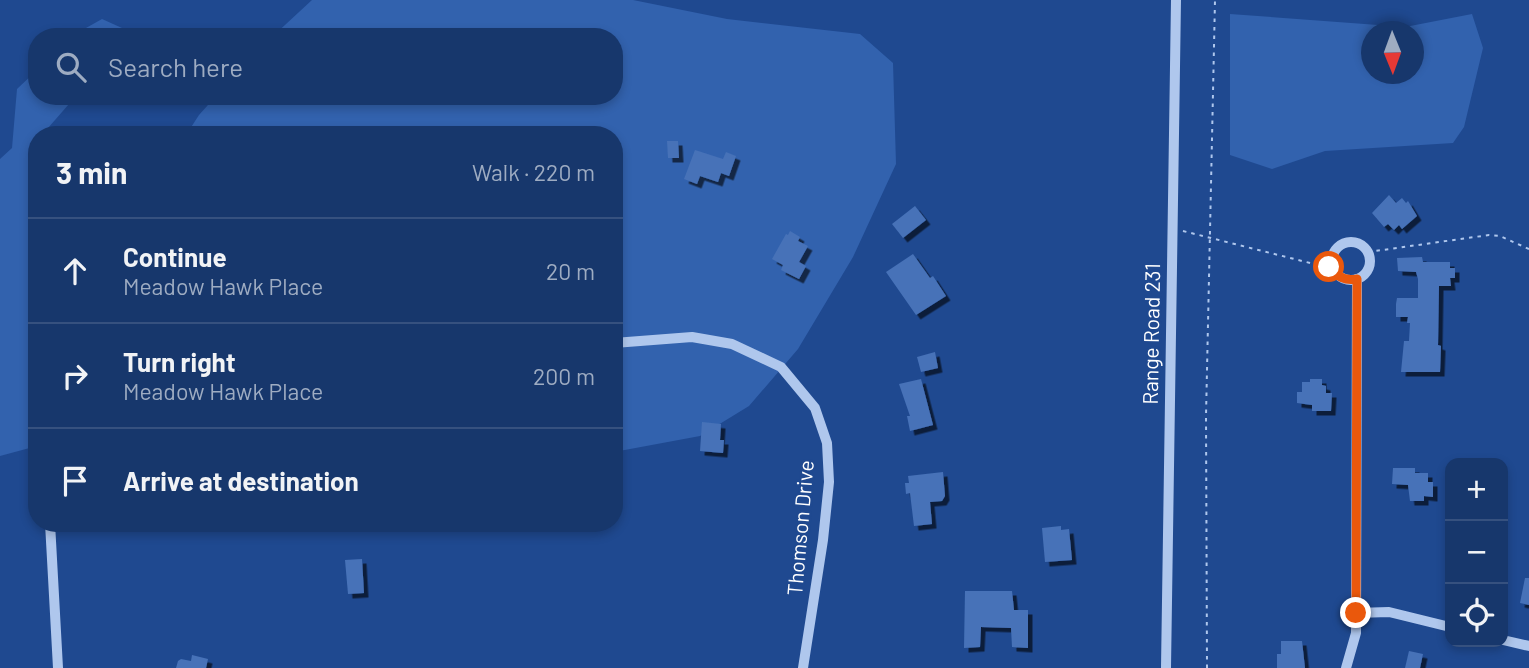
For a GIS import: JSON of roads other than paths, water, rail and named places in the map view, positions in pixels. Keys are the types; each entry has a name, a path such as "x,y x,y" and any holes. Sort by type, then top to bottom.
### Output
{"street":[{"name":"Range Road 231","path":"1166,668 1175,0"},
{"path":"1348,242 1359,244 1368,252 1370,265 1357,279 1338,276 1332,266 1333,252 1348,242"},
{"path":"1346,668 1356,633 1357,279"},
{"name":"Thomson Drive","path":"623,342 692,337 732,344 780,367 815,408 827,443 829,482 803,668"},
{"path":"50,532 58,668"},
{"path":"1356,613 1389,612 1445,626"},
{"path":"1508,641 1529,646"}]}
